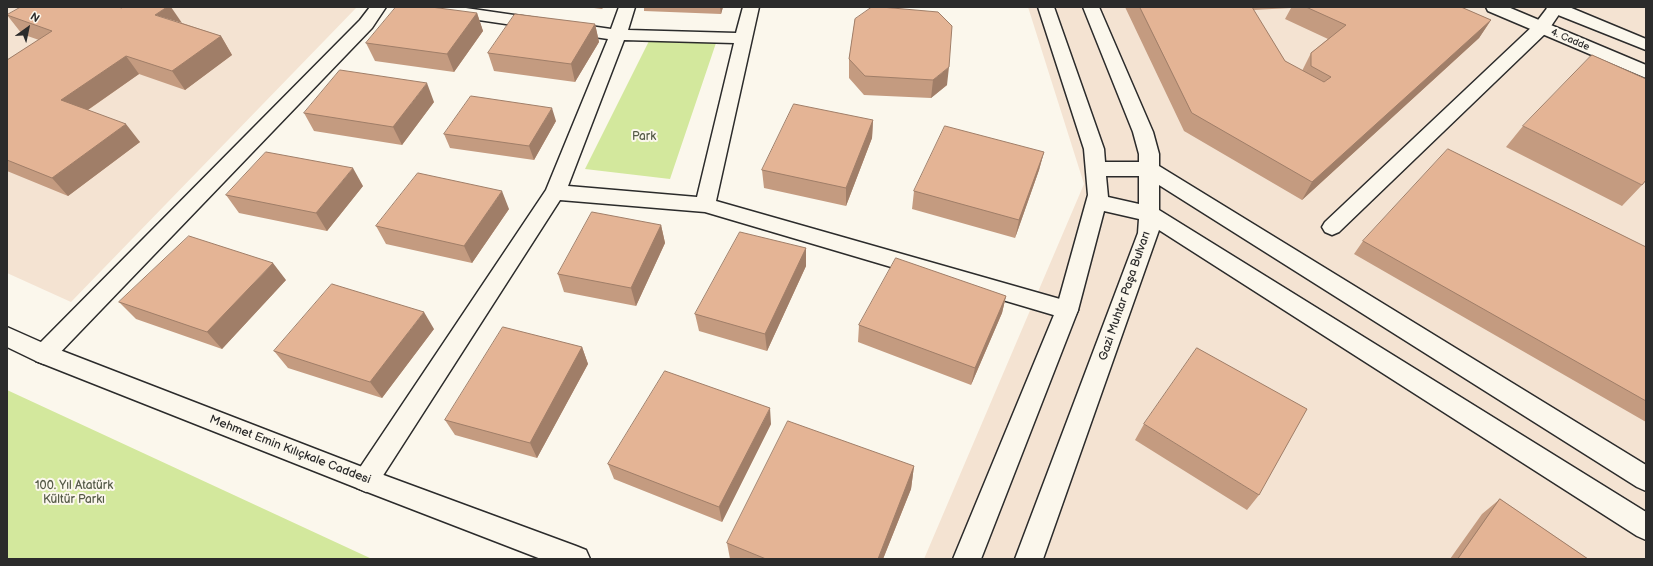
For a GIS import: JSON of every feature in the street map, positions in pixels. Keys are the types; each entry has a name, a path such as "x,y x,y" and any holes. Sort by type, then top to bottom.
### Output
{"street":[{"path":"44,354 366,24 378,7"},
{"path":"424,7 618,36 743,38"},
{"path":"366,480 555,192 618,36 627,7"},
{"path":"705,205 751,7"},
{"path":"967,559 1066,310 1098,195 1094,149 1046,7"},
{"name":"Gazi Muhtar Paşa Bulvarı","path":"1029,559 1149,233 1149,154 1143,132 1091,7"},
{"name":"4. Cadde","path":"1494,7 1646,72"},
{"path":"1332,227 1541,28 1555,7 1646,45"},
{"path":"1096,169 1148,169 1646,479"},
{"path":"555,192 705,205 1066,310"},
{"path":"1096,202 1150,214 1646,527"},
{"name":"Mehmet Emin Kılıçkale Caddesi","path":"7,336 44,354 366,480 576,559"}],"shaded area":[{"path":"7,7 357,7 71,302 7,273"},
{"path":"1028,7 1646,7 1646,559 924,559 1084,184"}],"green space":[{"name":"Park","path":"651,37 716,43 670,179 585,169"},
{"name":"100. Yıl Atatürk Kültür Parkı","path":"7,390 372,559 7,559"}],"building":[{"path":"21,7 167,7 155,15 221,36 172,71 126,56 61,100 126,124 52,178 7,160 7,60 52,31 7,15"},
{"path":"396,7 431,7 477,13 447,54 366,43"},
{"path":"872,7 938,12 952,26 949,67 933,80 865,76 849,59 855,19"},
{"path":"1140,7 1252,7 1285,61 1324,82 1331,77 1311,66 1311,53 1346,25 1306,7 1461,7 1491,20 1312,182 1192,113"},
{"path":"515,14 595,24 571,64 488,53"},
{"path":"1592,55 1646,79 1646,180 1642,185 1523,126"},
{"path":"340,70 427,83 393,127 304,113"},
{"path":"471,96 552,108 529,146 444,134"},
{"path":"794,104 873,120 846,188 762,170"},
{"path":"945,126 1044,152 1019,220 914,191"},
{"path":"1448,149 1646,247 1646,401 1363,241"},
{"path":"266,152 353,168 316,213 226,195"},
{"path":"418,173 502,191 464,246 376,226"},
{"path":"592,212 661,225 631,288 558,274"},
{"path":"740,232 806,248 765,334 695,314"},
{"path":"189,236 273,263 207,332 119,302"},
{"path":"896,258 1006,296 975,368 859,325"},
{"path":"332,284 424,312 370,382 274,351"},
{"path":"503,327 582,347 530,443 445,420"},
{"path":"1197,348 1307,409 1259,495 1144,424"},
{"path":"665,371 770,408 719,507 608,464"},
{"path":"788,421 914,466 878,559 766,559 727,543"},
{"path":"1500,499 1588,559 1458,559"}]}
